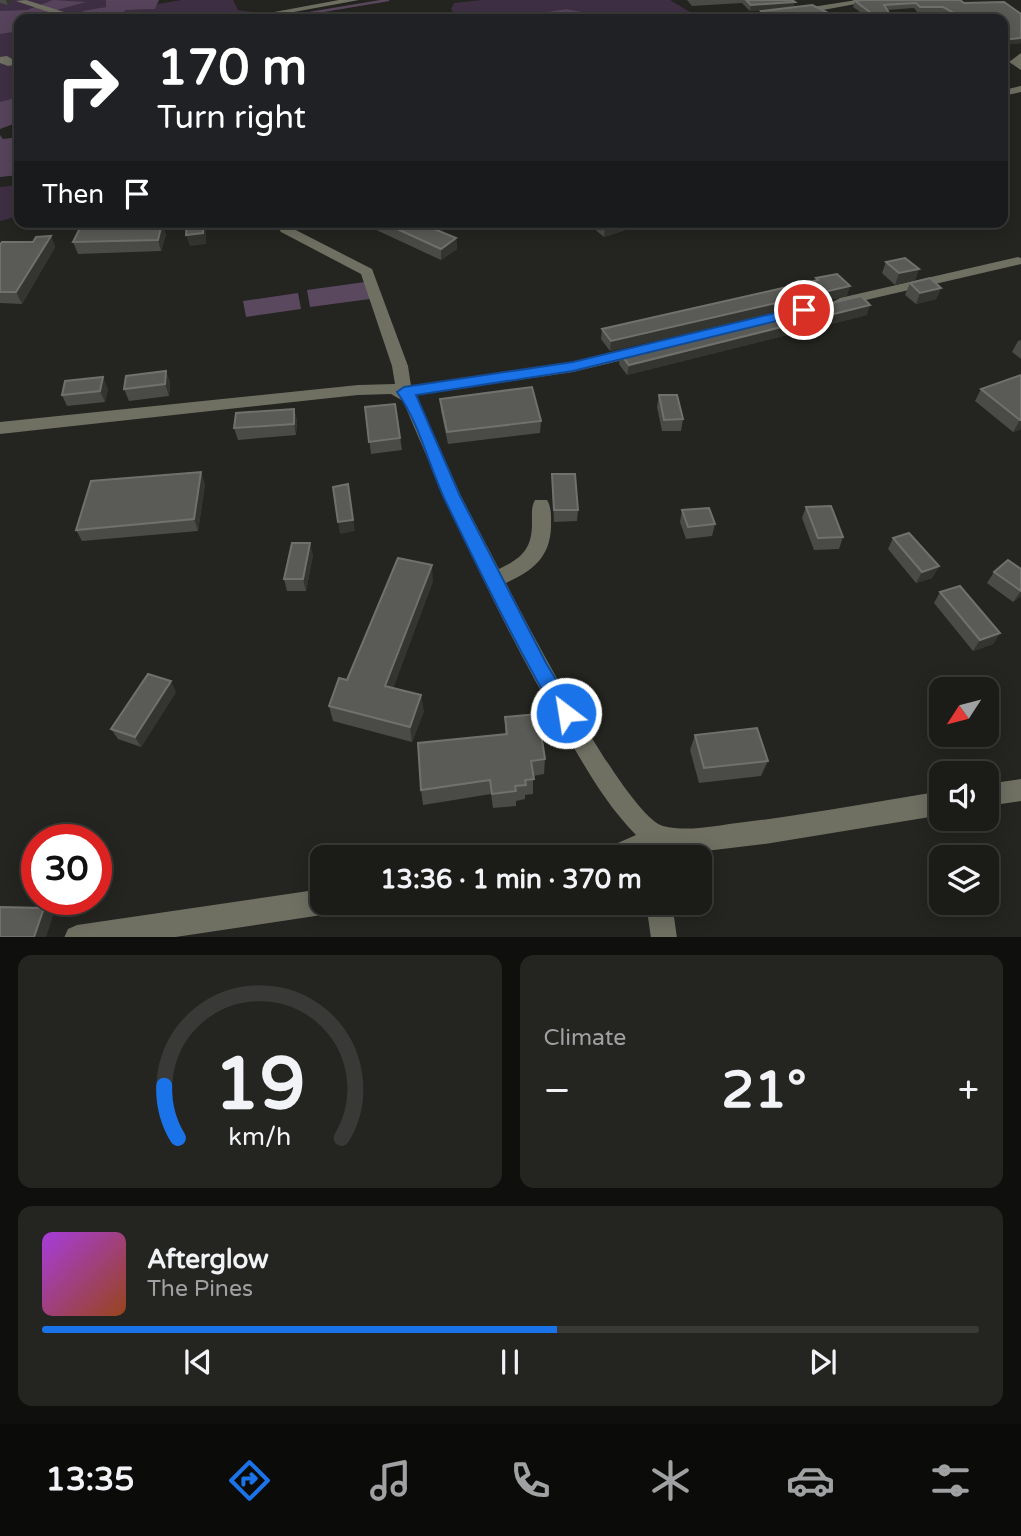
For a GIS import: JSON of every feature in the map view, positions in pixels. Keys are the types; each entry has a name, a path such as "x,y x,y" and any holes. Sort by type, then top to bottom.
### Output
{"street":[{"path":"271,14 355,0"},
{"path":"786,14 873,0"},
{"path":"20,1 61,14"},
{"path":"736,14 769,14"},
{"path":"1021,56 1014,62 1021,67"},
{"path":"286,229 367,272 400,366 404,392 411,398 452,496 539,669 619,800 653,845"},
{"path":"831,304 1018,261"},
{"path":"0,428 358,390 404,392 573,367 660,346"},
{"path":"494,580 534,558 543,542 541,505"},
{"path":"999,793 1021,790"},
{"path":"666,845 929,805"},
{"path":"77,937 310,903"},
{"path":"661,915 664,937"}],"shaded area":[{"path":"0,0 106,0 106,7 103,7 107,14 14,14 14,112 0,117"},
{"path":"53,0 86,2 53,11 52,14 14,14 14,32 0,34 0,11 27,10"},
{"path":"106,0 159,0 155,9 126,10 121,14 81,14 83,11 106,7"},
{"path":"182,0 233,0 238,10 261,14 121,14 126,10 154,9 158,4"},
{"path":"482,0 670,0 693,14 587,14 566,9 540,14 454,14 451,9 454,3"},
{"path":"566,9 592,14 534,14"},
{"path":"14,98 14,124 0,129 0,102"},
{"path":"0,135 3,139 14,138 14,176 0,177"},
{"path":"14,186 14,217 0,221 0,187"},
{"path":"365,282 370,299 310,307 307,290"},
{"path":"298,293 301,309 246,317 243,301"}],"building":[{"path":"746,0 792,0 795,2 751,5"},
{"path":"855,1 1004,2 1021,14 1021,38 1008,39 1008,14 956,14 943,7 920,7 916,3 884,5 890,14 872,14"},
{"path":"812,5 830,14 764,14 761,11"},
{"path":"80,228 161,228 158,240 73,242"},
{"path":"187,228 203,228 203,233 186,235"},
{"path":"395,228 432,228 456,238 441,249"},
{"path":"51,236 16,292 0,292 2,242 33,242 36,237"},
{"path":"905,258 919,269 899,273 886,262"},
{"path":"837,274 850,286 611,341 602,329 818,280 816,278"},
{"path":"930,278 941,288 920,293 910,283"},
{"path":"861,296 870,305 629,365 620,353"},
{"path":"166,371 165,384 124,389 126,376"},
{"path":"1021,375 1021,420 1020,420 981,389"},
{"path":"103,377 100,391 62,395 65,381"},
{"path":"532,387 541,421 447,432 440,399"},
{"path":"659,395 677,395 683,419 664,420"},
{"path":"395,404 400,438 369,442 365,407"},
{"path":"294,409 294,424 234,428 236,413"},
{"path":"201,472 194,519 76,530 91,481"},
{"path":"552,474 575,474 578,510 554,510"},
{"path":"348,484 353,520 338,522 333,487"},
{"path":"831,506 843,537 818,538 806,507"},
{"path":"709,508 715,524 688,527 682,510"},
{"path":"909,533 939,566 922,572 893,538"},
{"path":"292,543 310,543 303,579 284,579"},
{"path":"398,558 432,565 385,686 421,695 410,727 329,706 339,678 347,680"},
{"path":"1008,560 1021,569 1021,591 994,572"},
{"path":"960,586 1000,633 980,640 940,592"},
{"path":"148,674 171,681 135,737 111,729"},
{"path":"538,714 545,759 531,761 534,779 525,780 526,785 515,786 516,791 492,794 490,780 421,790 418,743 507,734 505,717"},
{"path":"757,728 768,761 704,768 695,735"},
{"path":"0,907 21,907 21,915 42,915 34,937 0,937"}],"waterway":[{"path":"304,14 388,0"}],"route":[{"path":"566,713 539,669 452,496 411,398 404,392 573,367 804,310"}]}
